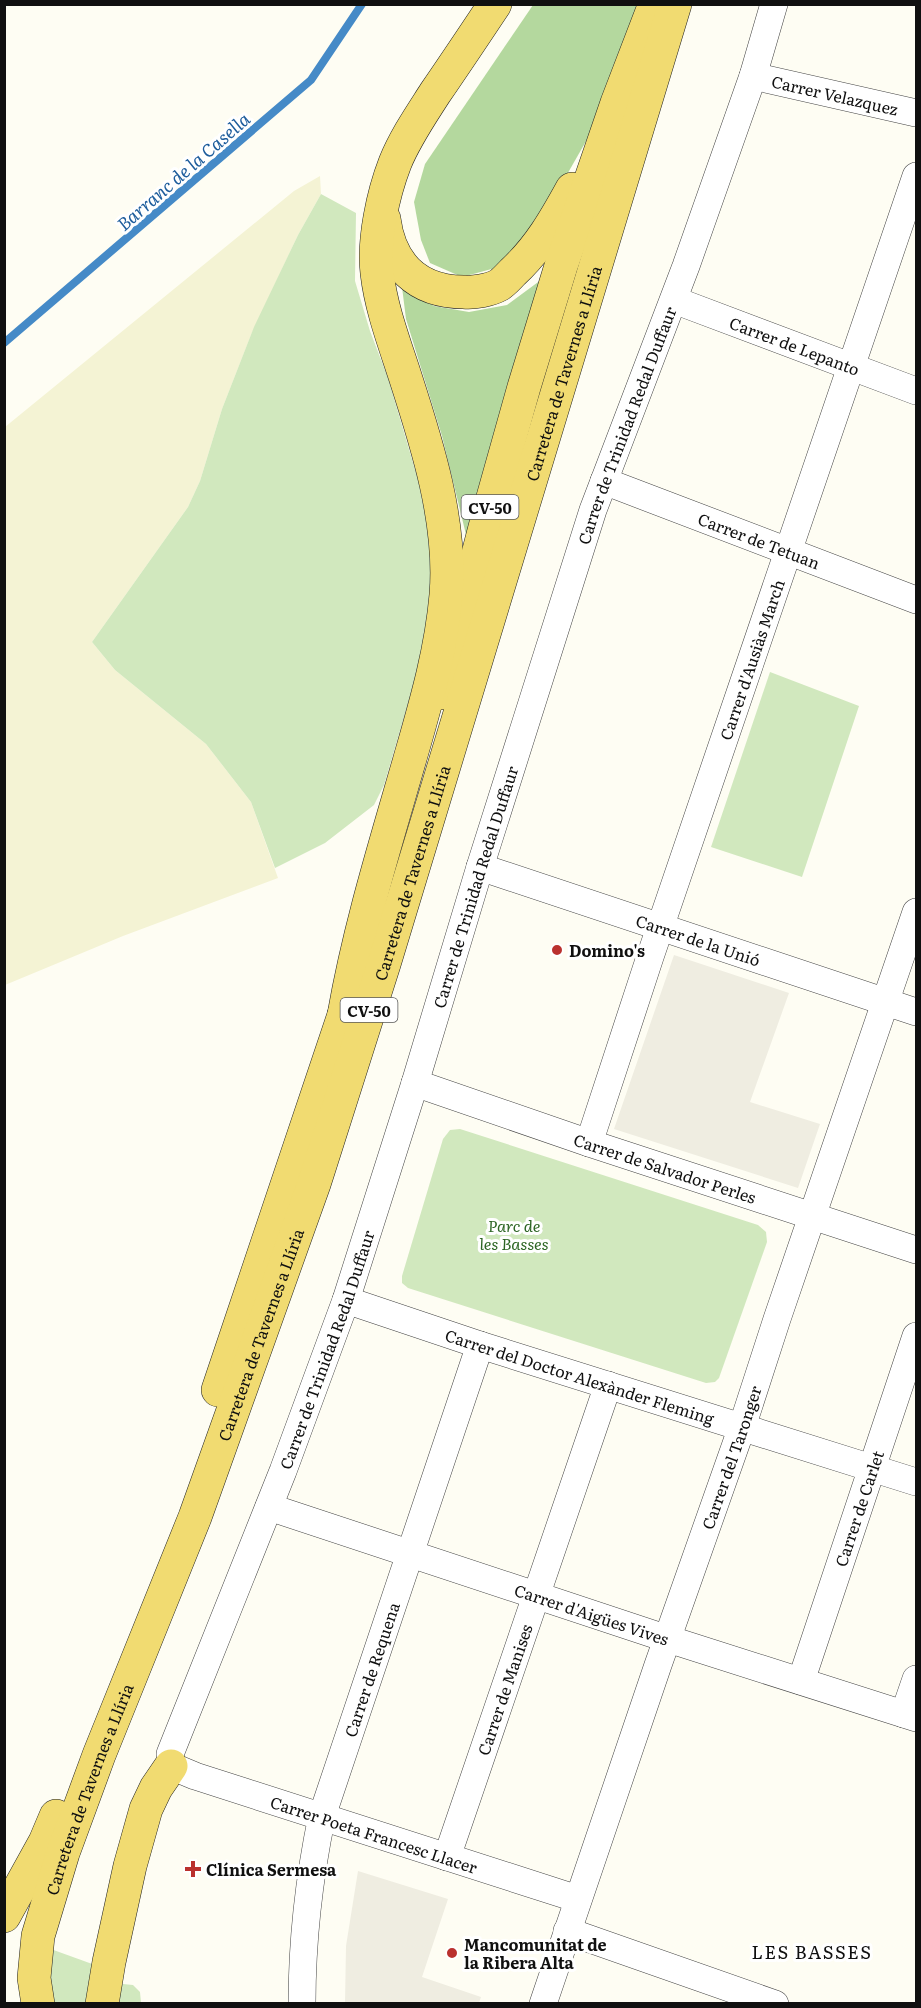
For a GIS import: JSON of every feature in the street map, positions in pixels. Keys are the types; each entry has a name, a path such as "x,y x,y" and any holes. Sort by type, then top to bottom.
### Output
{"main road":[{"path":"344,1015 358,947 434,675 442,632 446,590 445,532 423,432 384,313 376,270 378,235 395,162 414,126 495,4"},
{"name":"Carretera de Tavernes a Llíria","path":"4,1916 45,1842 146,1595 176,1515 344,1015 398,846 524,387 561,266 617,103 655,4"},
{"name":"Carretera de Tavernes a Llíria","path":"38,2004 34,1978 38,1936 63,1853 99,1755 195,1517 314,1184 384,964 675,4"},
{"path":"383,206 386,232 394,252 405,270 425,286 446,292 473,292 499,285 524,261 553,224 617,103"},
{"path":"102,2004 125,1888 143,1818 156,1788 171,1766"}],"street":[{"name":"Carrer de Trinidad Redal Duffaur","path":"171,1766 170,1754 269,1508 346,1300 593,510 674,300 753,76 774,4"},
{"name":"Carrer Velazquez","path":"753,76 916,113"},
{"name":"Carrer d'Ausiàs March","path":"589,1143 660,927 916,176"},
{"name":"Carrer de Lepanto","path":"674,300 916,391"},
{"name":"Carrer de Tetuan","path":"604,481 916,600"},
{"name":"Carrer de la Unió","path":"480,867 916,1012"},
{"name":"Carrer del Taronger","path":"543,2004 742,1428 916,912"},
{"name":"Carrer de Salvador Perles","path":"415,1083 589,1143 916,1250"},
{"name":"Carrer del Doctor Alexànder Fleming","path":"346,1300 480,1345 916,1482"},
{"name":"Carrer de Carlet","path":"801,1681 916,1336"},
{"name":"Carrer de Requena","path":"302,2004 303,1951 308,1897 322,1816 480,1345"},
{"name":"Carrer de Manises","path":"447,1857 608,1385"},
{"name":"Carrer d'Aigües Vives","path":"269,1508 910,1716"},
{"path":"910,1716 916,1679"},
{"name":"Carrer Poeta Francesc Llacer","path":"171,1766 195,1776 578,1899"},
{"path":"567,1931 775,2004"}],"green space":[{"path":"533,5 641,5 597,122 533,234 499,267 462,277 430,263 421,240 414,202 425,164"},
{"path":"320,176 321,194 298,235 251,335 222,409 200,481 188,507 92,642 115,670 206,744 251,802 278,878 123,936 5,985 5,427 294,191"},
{"path":"321,194 356,213 355,281 370,331 388,378 419,483 428,527 432,571 429,614 419,666 384,785 374,805 325,843 275,868 251,802 206,744 115,670 92,642 188,507 200,481 222,409 254,327 298,235"},
{"path":"549,274 470,551 442,436 406,319 402,287 434,306 469,312 507,305"},
{"path":"770,672 859,706 802,877 711,847"},
{"name":"Parc de les Basses","path":"460,1129 758,1225 766,1232 767,1242 719,1378 715,1382 706,1383 408,1288 402,1283 402,1276 443,1139 450,1130"},
{"path":"48,1948 95,1965 89,2003 51,2003"},
{"path":"123,1984 133,1985 140,1992 141,2003 115,2004 118,1987"}],"shaded area":[{"path":"674,955 789,993 750,1102 820,1124 798,1188 614,1129"},
{"path":"358,1871 448,1899 422,1977 481,1997 479,2003 345,2003 346,1946"}],"waterway":[{"name":"Barranc de la Casella","path":"4,343 311,80 362,4"}],"place":[{"name":"Domino's","path":"557,950"},
{"name":"Clínica Sermesa","path":"193,1869"},
{"name":"Mancomunitat de la Ribera Alta","path":"452,1953"}],"district":[{"name":"LES BASSES","path":"812,1951"}]}
